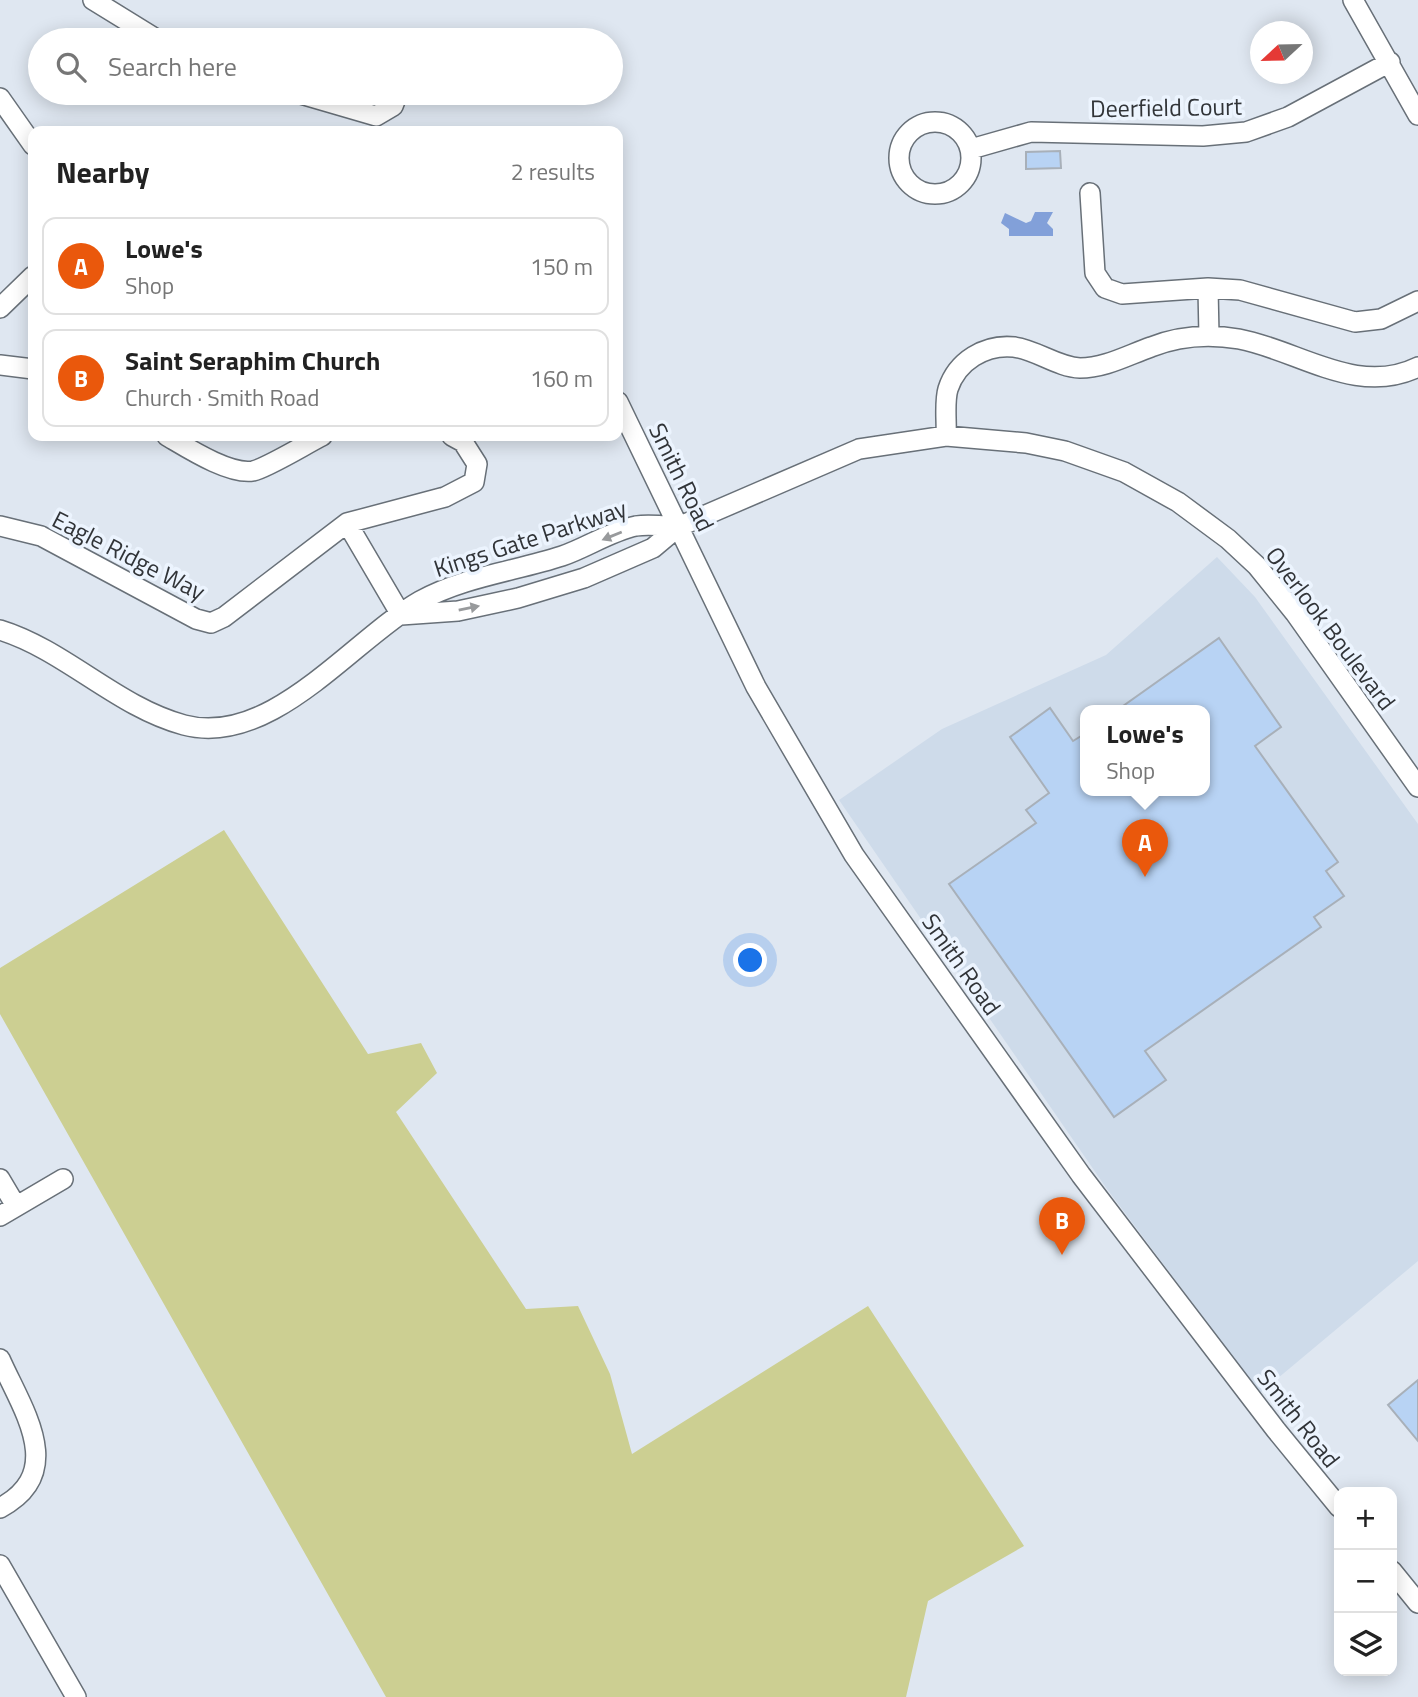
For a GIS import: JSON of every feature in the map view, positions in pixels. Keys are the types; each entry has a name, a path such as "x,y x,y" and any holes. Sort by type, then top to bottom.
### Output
{"street":[{"path":"93,0 138,28"},
{"path":"1353,0 1418,115"},
{"name":"Deerfield Court","path":"971,149 1031,132 1203,136 1246,132 1288,117 1390,62"},
{"path":"0,98 28,138"},
{"path":"340,105 376,116 393,105"},
{"path":"1090,193 1095,273 1105,288 1122,294 1208,288 1240,290 1355,322 1381,319 1418,301"},
{"path":"0,308 28,281"},
{"path":"1208,288 1209,336"},
{"path":"946,436 947,390 961,364 983,351 1014,347 1079,368 1112,363 1185,337 1209,336 1241,339 1349,375 1387,376 1418,367"},
{"path":"0,365 28,368"},
{"name":"Smith Road","path":"623,412 756,687 855,855 1081,1175 1276,1430 1334,1501"},
{"name":"Overlook Boulevard","path":"678,527 859,449 946,436 1017,441 1075,454 1133,476 1195,513 1243,552 1271,582 1418,788"},
{"path":"176,441 198,454 232,467 253,471 312,441"},
{"name":"Eagle Ridge Way","path":"0,526 41,536 195,619 211,623 224,617 347,523 445,497 474,482 477,464 461,441"},
{"path":"347,523 401,615"},
{"name":"Kings Gate Parkway","path":"0,630 145,708 185,725 227,729 266,715 298,694 373,632 420,601 452,586 564,555 636,526 678,527"},
{"name":"Kings Gate Parkway","path":"401,615 458,611 519,598 584,578 653,548 678,527"},
{"path":"0,1179 8,1211 62,1179"},
{"path":"0,1359 38,1445 37,1464 24,1492 0,1508"},
{"path":"0,1566 76,1697"},
{"path":"1397,1577 1418,1603"}],"shaded area":[{"path":"1217,557 1255,597 1418,824 1418,1261 1260,1393 1107,1189 839,800 942,729 1106,655"}],"green space":[{"path":"224,830 368,1054 421,1043 437,1073 396,1112 526,1309 578,1306 610,1374 632,1454 868,1306 1024,1546 928,1601 906,1697 386,1697 0,1014 0,968"}],"water":[{"path":"1035,212 1053,212 1047,223 1053,229 1053,236 1009,236 1009,229 1001,223 1005,213 1026,223 1031,221"}],"building":[{"path":"1060,151 1061,168 1026,169 1026,152"},
{"path":"1219,638 1281,727 1255,746 1338,862 1326,871 1344,896 1314,917 1321,927 1145,1051 1166,1080 1114,1117 949,884 1036,823 1026,810 1049,793 1010,737 1050,708 1073,741 1080,737 1080,796 1210,796 1210,705 1124,705"},
{"path":"1418,1380 1418,1441 1388,1405"}],"place":[{"name":"Lowe's","path":"1145,877"},
{"name":"Saint Seraphim Church","path":"1062,1255"}]}
